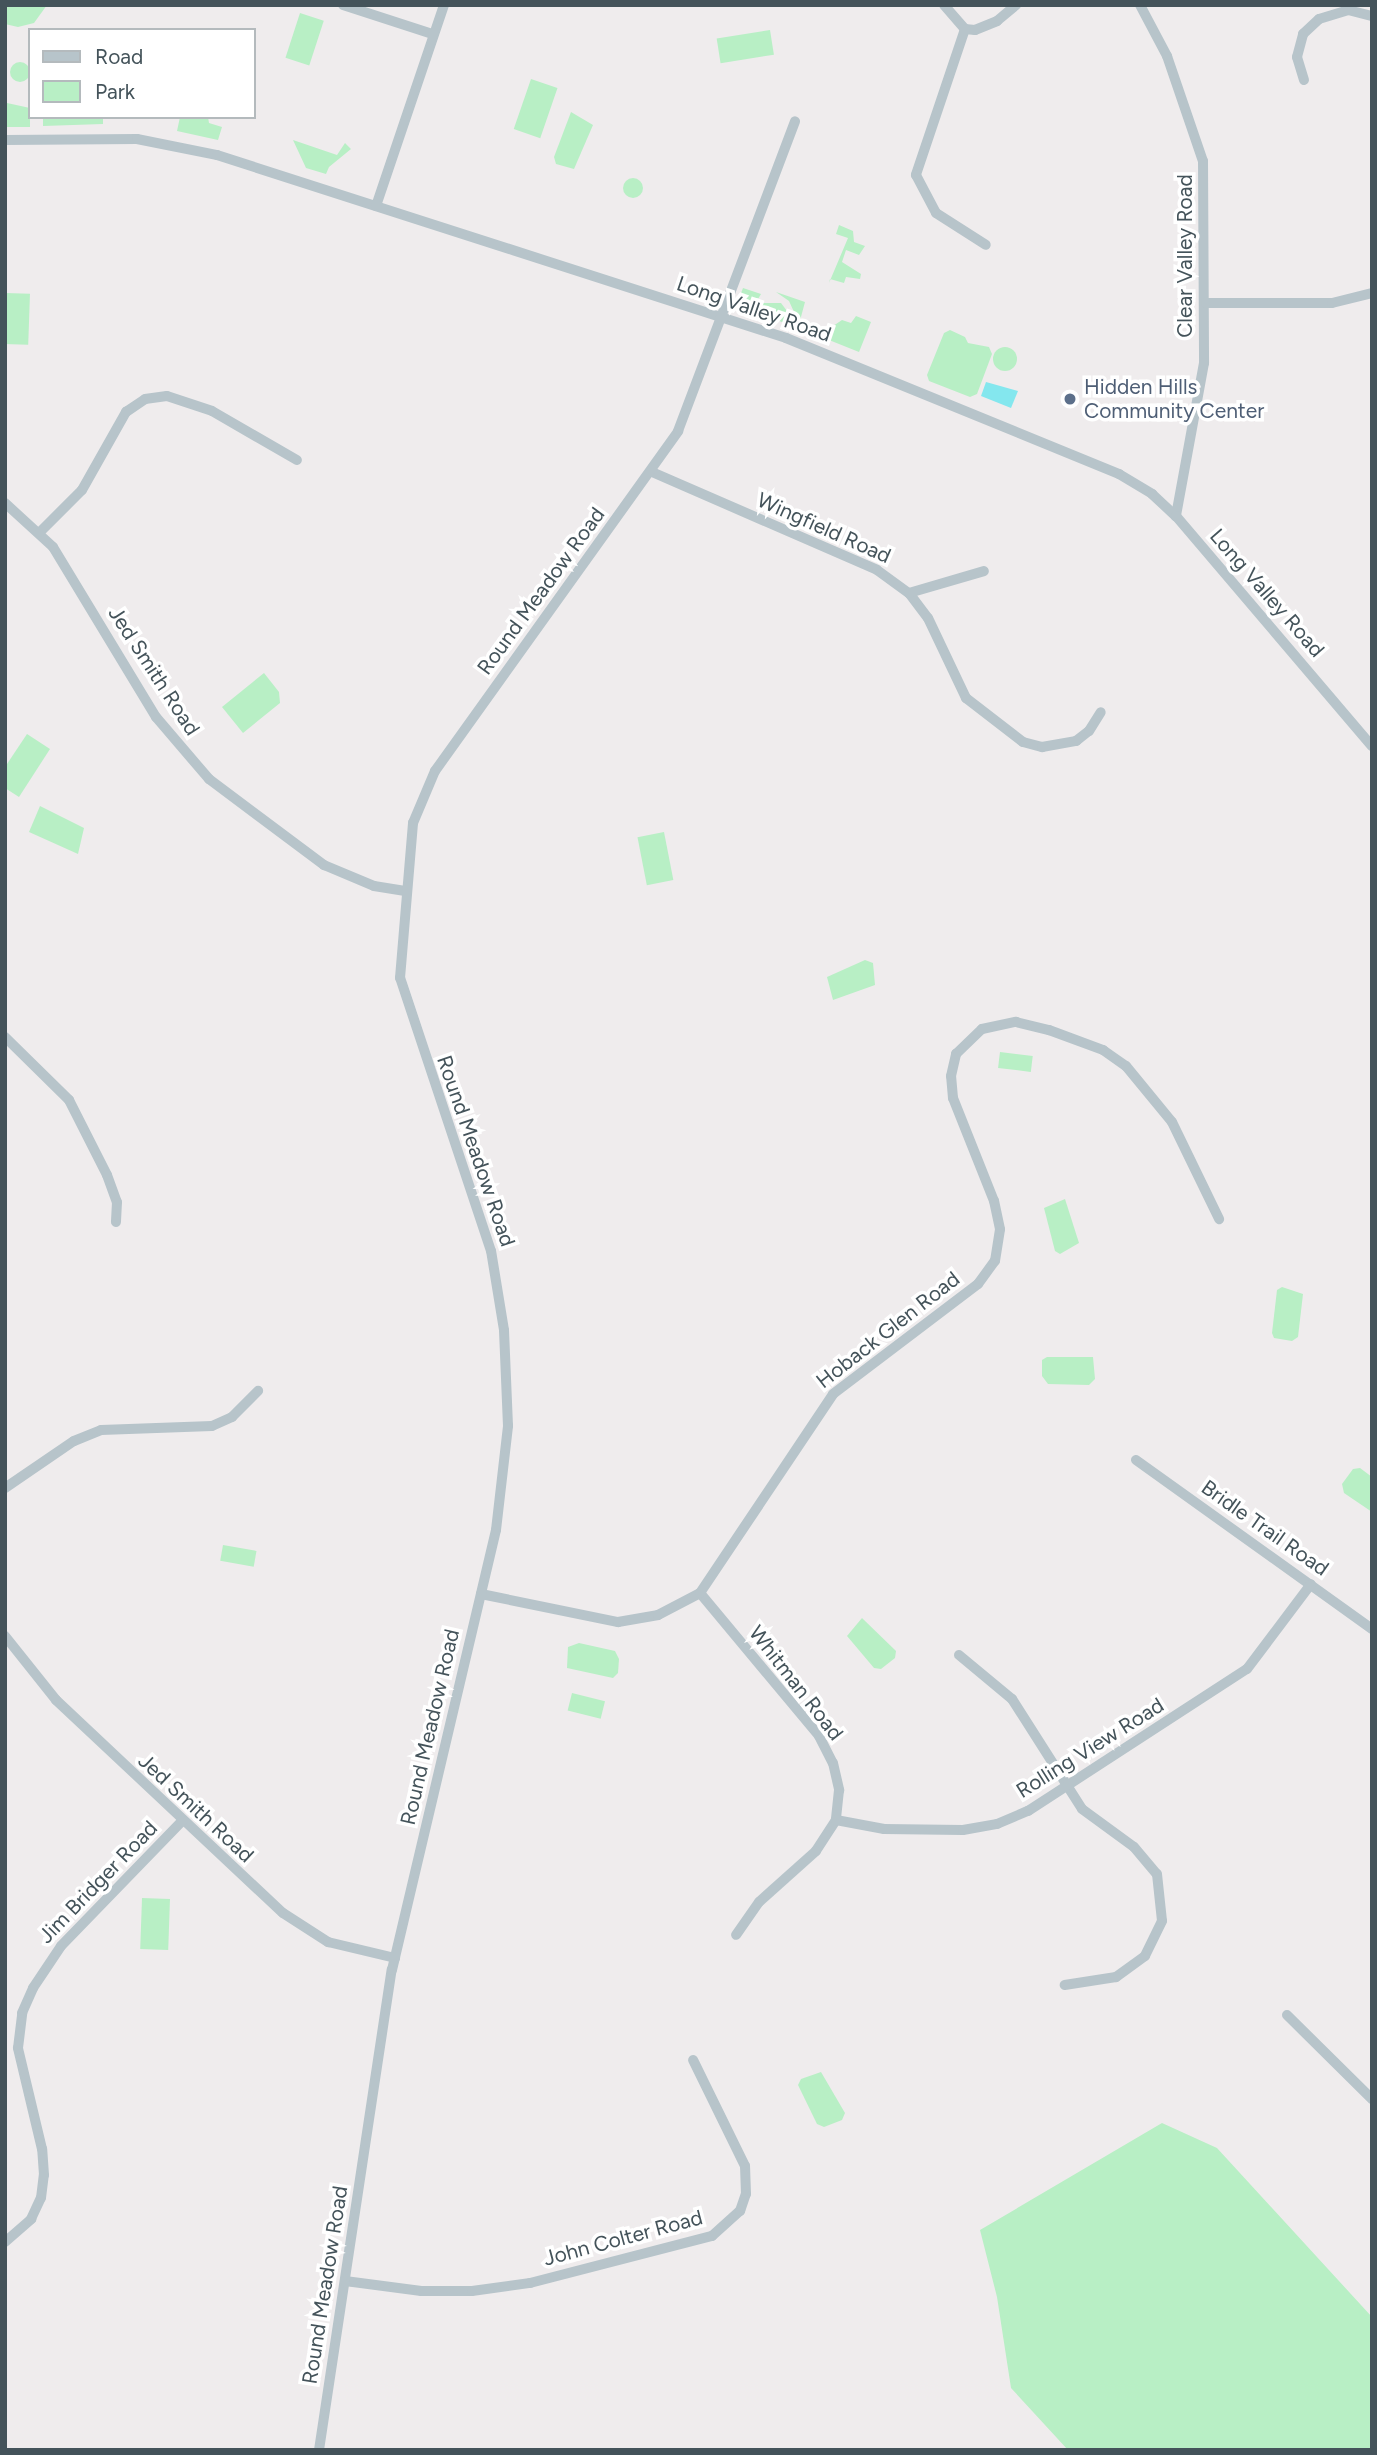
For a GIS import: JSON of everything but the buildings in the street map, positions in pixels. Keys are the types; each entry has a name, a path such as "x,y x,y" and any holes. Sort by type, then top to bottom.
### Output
{"street":[{"path":"343,5 432,34"},
{"path":"376,206 444,5"},
{"path":"944,5 965,29"},
{"path":"965,29 986,27 1016,5"},
{"name":"Clear Valley Road","path":"1140,5 1167,56 1203,161 1206,303 1201,392 1176,516"},
{"path":"1304,80 1297,57 1303,34 1319,19 1348,10 1372,16"},
{"path":"965,29 916,175 936,212 986,246"},
{"name":"Round Meadow Road","path":"319,2450 395,1958 481,1594 504,1476 504,1330 493,1262 475,1194 405,1001 399,951 413,823 427,785 652,472 681,424 795,121"},
{"name":"Long Valley Road","path":"5,141 153,141 217,155 810,347 1119,474 1152,494 1176,516 1372,746"},
{"path":"1206,303 1332,303 1372,293"},
{"path":"40,532 82,490 126,412 145,399 167,396 212,411 297,460"},
{"name":"Wingfield Road","path":"652,472 865,564 909,593 928,618 966,698 1023,742 1042,747 1076,741 1089,731 1101,712"},
{"name":"Jed Smith Road","path":"5,503 40,532 156,718 209,779 324,866 374,886 404,891"},
{"path":"909,593 984,571"},
{"name":"Hoback Glen Road","path":"481,1594 618,1622 658,1615 700,1593 833,1394 957,1302 995,1261 1000,1229 994,1201 953,1098 951,1076 956,1054 969,1037 999,1023 1016,1022 1103,1050 1126,1066 1172,1122 1219,1219"},
{"path":"5,1037 69,1100 117,1202 116,1223"},
{"path":"5,1488 74,1441 101,1430 212,1426 232,1417 258,1391"},
{"name":"Bridle Trail Road","path":"1136,1460 1372,1629"},
{"name":"Rolling View Road","path":"836,1820 884,1829 963,1830 998,1825 1065,1787 1247,1669 1311,1584"},
{"name":"Whitman Road","path":"700,1593 818,1736 834,1763 839,1790 836,1820"},
{"name":"Jed Smith Road","path":"5,1636 56,1700 182,1821 308,1933 395,1958"},
{"path":"959,1655 1012,1699 1065,1787 1082,1809 1148,1860 1157,1874 1163,1903 1155,1938 1130,1969 1116,1978 1065,1986"},
{"path":"736,1935 759,1902 816,1850 836,1820"},
{"name":"Jim Bridger Road","path":"5,2242 31,2219 41,2198 44,2175 42,2149 18,2048 22,2013 33,1987 61,1946 182,1821"},
{"path":"1287,2015 1372,2099"},
{"name":"John Colter Road","path":"345,2281 421,2291 472,2291 530,2283 712,2236 740,2211 746,2194 746,2166 693,2060"}],"green space":[{"path":"5,5 47,5 34,23 18,27 5,24"},
{"path":"300,13 324,21 309,65 285,58"},
{"path":"770,30 774,55 721,63 717,38"},
{"path":"20,62 27,65 27,79 20,82 13,79 10,72 13,65"},
{"path":"531,79 557,88 540,138 514,129"},
{"path":"7,103 28,108 30,127 5,127"},
{"path":"571,112 593,125 574,169 556,164 554,157"},
{"path":"43,119 103,119 103,124 43,126"},
{"path":"180,119 208,119 209,123 222,127 218,140 177,131"},
{"path":"293,140 337,155 345,143 351,149 329,167 326,174 306,168"},
{"path":"633,178 640,181 643,188 640,195 633,198 626,195 623,188 626,181"},
{"path":"839,225 853,231 854,242 865,246 859,255 846,250 842,262 861,274 860,279 846,277 844,283 831,279 848,238 836,234"},
{"path":"743,288 761,294 751,311 736,306"},
{"path":"776,292 805,302 798,328 792,326 794,312 789,301"},
{"path":"5,293 30,294 28,345 5,344"},
{"path":"761,303 781,303 787,311 787,324 756,312"},
{"path":"856,316 871,322 859,352 829,340 833,326 842,320 851,323"},
{"path":"950,330 965,337 968,343 989,347 992,354 977,394 970,397 929,381 927,375 944,333"},
{"path":"1005,347 1014,350 1017,359 1014,368 1005,371 996,368 993,359 996,350"},
{"path":"264,673 279,692 280,703 243,733 222,707"},
{"path":"27,734 50,749 19,797 5,788 5,767"},
{"path":"40,806 84,828 78,854 29,832"},
{"path":"664,832 673,880 647,885 637,837"},
{"path":"865,960 873,963 875,985 833,1000 827,977"},
{"path":"1000,1052 1033,1056 1031,1072 998,1068"},
{"path":"1065,1199 1079,1243 1060,1254 1055,1251 1044,1208"},
{"path":"1282,1287 1303,1294 1298,1337 1292,1341 1274,1338 1272,1333 1277,1290"},
{"path":"1047,1357 1093,1357 1095,1379 1089,1385 1048,1384 1042,1376 1042,1360"},
{"path":"1360,1468 1372,1477 1372,1512 1344,1493 1342,1484 1353,1469"},
{"path":"223,1545 256,1551 254,1567 220,1561"},
{"path":"862,1618 896,1651 895,1658 881,1669 874,1668 847,1636"},
{"path":"579,1643 615,1651 619,1659 618,1673 613,1678 567,1668 568,1647"},
{"path":"572,1693 605,1701 601,1719 568,1710"},
{"path":"142,1898 170,1899 168,1950 140,1949"},
{"path":"821,2072 845,2113 842,2120 824,2127 817,2124 798,2085 801,2079"},
{"path":"1162,2123 1217,2148 1372,2317 1372,2450 1068,2450 1011,2388 997,2297 980,2230"}],"water":[{"path":"986,382 1018,391 1011,408 981,396"}],"place":[{"name":"Hidden Hills Community Center","path":"1070,399"}]}
